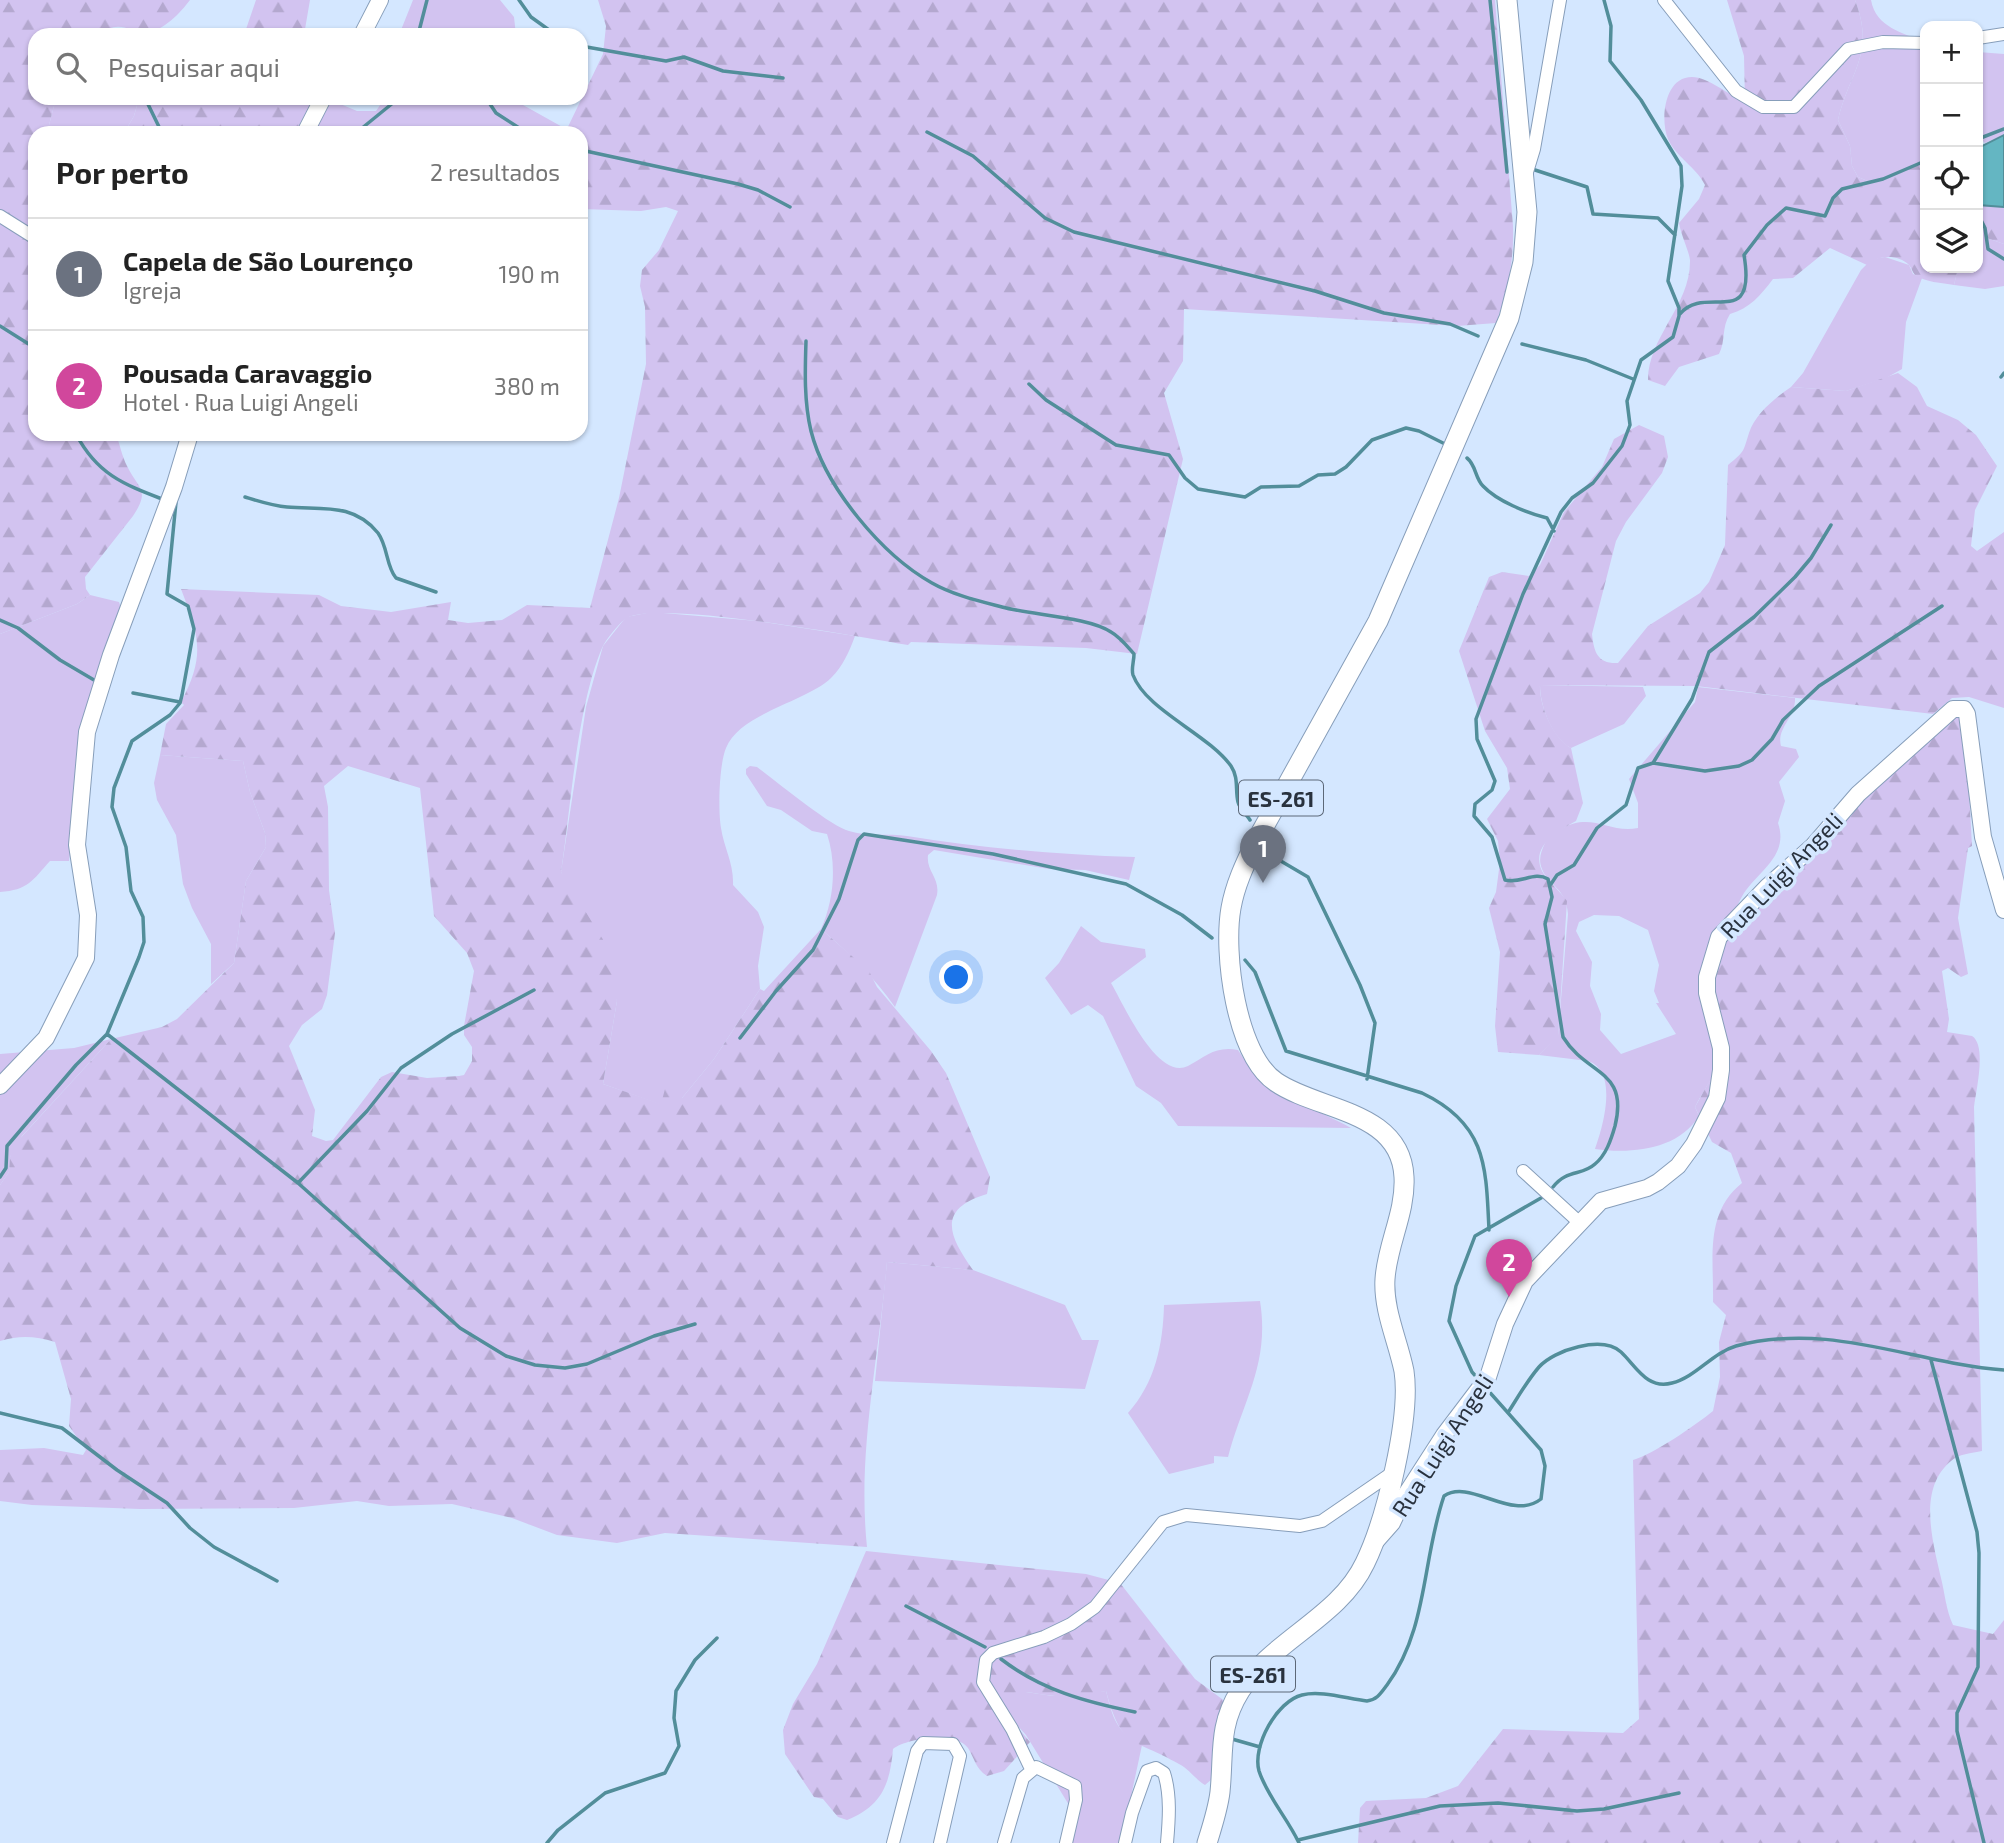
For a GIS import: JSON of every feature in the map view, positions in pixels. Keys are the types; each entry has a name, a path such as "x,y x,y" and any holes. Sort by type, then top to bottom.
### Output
{"main road":[{"name":"ES-261","path":"1207,1843 1220,1794 1222,1729 1230,1710 1251,1676 1337,1602 1364,1566 1374,1544 1392,1472 1406,1394 1385,1282 1403,1197 1404,1174 1399,1155 1377,1127 1275,1082 1260,1066 1246,1043 1238,1021 1228,934 1230,910 1242,870 1255,843 1378,621 1509,318 1523,262 1526,234 1524,183 1507,0"}],"street":[{"path":"366,28 380,0"},
{"path":"1524,183 1534,149 1560,0"},
{"path":"1664,0 1736,91 1763,107 1794,107 1848,49 1883,43 1920,43"},
{"path":"1983,37 2004,34"},
{"path":"309,126 319,105"},
{"path":"0,216 28,234"},
{"path":"0,1086 46,1038 86,958 88,915 76,845 87,732 111,655 174,487 188,441"},
{"name":"Rua Luigi Angeli","path":"1374,1544 1392,1523 1406,1494 1488,1377 1510,1312 1525,1281 1601,1201 1647,1188 1669,1174 1686,1155 1706,1122 1717,1098 1721,1070 1721,1048 1707,993 1707,977 1719,937 1767,887 1813,846 1858,794 1953,709 1964,709 1968,714 1983,838 2004,910"},
{"path":"1523,1171 1581,1224"},
{"path":"1031,1769 1012,1729 983,1682 986,1660 993,1653 1044,1637 1071,1624 1095,1607 1163,1522 1186,1516 1300,1526 1322,1521 1392,1472"},
{"path":"893,1843 917,1751 923,1743 933,1742 953,1744 960,1756 940,1843"},
{"path":"1004,1843 1023,1777 1036,1767 1075,1786 1076,1800 1066,1843"},
{"path":"1125,1843 1141,1783 1147,1771 1156,1768 1164,1773 1166,1780 1170,1816 1167,1843"}],"green space":[{"path":"0,0 190,0 160,28 28,28 28,105 54,105 49,126 28,126 28,441 118,441 125,462 142,494 133,516 85,577 86,589 90,595 77,604 0,634"},
{"path":"256,0 310,0 305,28 246,28"},
{"path":"413,0 500,0 514,17 515,28 402,28"},
{"path":"598,0 1495,0 1513,226 1507,287 1496,323 1457,326 1184,309 1183,361 1164,393 1183,459 1137,654 1086,648 911,642 908,645 807,628 675,613 643,614 625,619 612,632 602,648 586,699 561,872 607,946 617,1001 603,1084 661,1104 665,1089 682,1098 714,1059 760,989 764,991 821,929 869,971 877,987 946,1073 990,1177 987,1194 960,1207 952,1224 953,1235 973,1270 887,1262 867,1440 867,1547 665,1533 617,1543 557,1535 512,1518 452,1504 389,1506 357,1501 294,1508 140,1509 32,1505 0,1501 0,1450 44,1448 83,1455 86,1450 69,1426 71,1399 55,1342 28,1337 0,1341 0,1185 9,1172 10,1157 15,1144 111,1039 162,1027 177,1019 234,963 246,881 266,847 265,833 250,792 243,761 160,755 166,724 184,705 181,702 197,658 196,633 181,589 319,595 341,606 391,612 451,602 448,620 468,623 502,620 527,605 590,608 619,498 646,364 645,307 640,286 642,270 659,250 678,211 666,207 641,211 588,209 588,126 568,126 578,105 588,105 588,85 603,54 606,26","holes":["348,766 420,788 434,916 467,953 474,971 464,1026 464,1035 472,1047 472,1061 464,1075 459,1076 427,1078 392,1072 381,1077 333,1140 326,1141 312,1136 315,1110 289,1046 302,1025 322,1009 327,995 335,933 329,890 328,807 324,786"]},
{"path":"1727,0 1855,0 1861,19 1862,49 1838,120 1850,146 1852,166 1858,177 1870,182 1881,182 1899,171 1920,165 1920,273 1957,273 1954,285 1915,275 1909,265 1899,259 1882,258 1867,265 1830,248 1793,278 1773,279 1754,301 1730,314 1725,324 1719,354 1679,367 1665,386 1648,380 1650,364 1684,292 1688,276 1690,260 1679,223 1699,199 1705,185 1668,139 1664,121 1666,101 1675,84 1692,77 1712,83 1745,102 1744,56"},
{"path":"1855,0 1871,0 1878,17 1884,23 1920,41 1920,165 1899,171 1882,182 1870,182 1858,177 1852,166 1850,146 1838,120 1862,49 1861,19"},
{"path":"1983,52 2004,54 2004,135 1985,143"},
{"path":"54,105 137,105 128,126 49,126"},
{"path":"137,105 318,105 308,126 128,126"},
{"path":"322,105 343,105 357,111 376,111 380,105 523,105 561,126 308,126"},
{"path":"1983,205 2004,207 2004,244 1983,237"},
{"path":"1983,237 2004,244 2004,286 1985,289 1954,285 1957,273 1983,273"},
{"path":"1885,257 1909,265 1913,274 1922,278 1906,322 1902,369 1886,378 1846,391 1791,387 1803,373 1861,270 1872,259"},
{"path":"1898,373 1917,387 1927,406 1958,420 1976,435 1997,466 1975,510 1971,546 1977,551 2004,532 2004,708 1969,697 1952,698 1933,714 1696,686 1540,685 1548,720 1558,737 1571,748 1583,803 1576,821 1543,846 1539,862 1547,878 1567,901 1558,1037 1539,1055 1498,1052 1495,1026 1500,952 1489,908 1496,892 1500,862 1498,841 1487,819 1510,789 1507,768 1485,731 1459,651 1489,577 1502,572 1529,576 1540,565 1564,512 1602,467 1614,439 1639,425 1664,436 1668,457 1662,473 1626,522 1616,541 1592,634 1598,656 1606,662 1618,663 1648,626 1700,593 1709,582 1725,545 1728,465 1743,451 1752,426 1766,407 1791,387 1846,391"},
{"path":"90,595 119,602 123,614 75,809 69,861 50,861 23,887 0,892 0,634 77,604"},
{"path":"652,612 757,621 855,636 845,659 831,678 745,726 726,748 720,788 721,828 732,870 733,885 758,912 764,927 758,966 760,989 714,1059 682,1098 662,1105 603,1084 617,1001 561,872 586,707 603,646 626,617"},
{"path":"1540,685 1643,687 1646,696 1624,724 1571,748 1558,737 1548,721"},
{"path":"1698,687 1795,698 1793,711 1783,728 1780,740 1781,746 1796,749 1799,757 1779,782 1785,801 1778,823 1780,844 1771,861 1738,903 1730,928 1715,994 1717,1067 1695,1107 1699,1116 1679,1136 1666,1143 1638,1150 1595,1149 1606,1100 1606,1087 1598,1067 1588,1061 1539,1055 1558,1036 1568,914 1564,898 1542,869 1540,856 1550,837 1572,824 1591,822 1618,828 1638,828 1638,803 1629,779 1695,702","holes":["1594,915 1619,916 1648,930 1659,965 1654,991 1659,1003 1656,1003 1676,1034 1621,1054 1600,1030 1601,1014 1590,986 1592,962 1576,931 1579,922"]},
{"path":"1965,716 1972,846 1968,848 1958,918 1968,974 1961,977 1948,968 1942,971 1949,1019 1947,1032 1972,1036 1979,1049 1980,1058 1974,1107 1982,1451 1957,1457 1940,1473 1934,1486 1930,1516 1934,1548 1953,1625 1993,1634 2004,1620 2004,1843 1358,1843 1360,1808 1366,1801 1426,1798 1458,1786 1503,1729 1623,1733 1639,1719 1633,1460 1662,1446 1713,1411 1720,1377 1719,1342 1726,1315 1713,1302 1714,1238 1722,1208 1742,1183 1731,1153 1712,1142 1695,1107 1719,1064 1715,1015 1718,1004 1713,983 1719,943 1943,717"},
{"path":"160,755 243,761 250,792 265,833 266,847 246,881 234,963 211,984 211,944 183,884 176,835 157,800 154,783"},
{"path":"750,766 757,767 817,812 849,831 1021,850 1135,857 1129,880 1085,870 1049,869 934,850 928,855 928,861 937,884 937,895 895,1007 861,966 821,929 833,882 832,857 827,834 812,831 781,810 767,806 746,774 746,769"},
{"path":"1081,926 1101,942 1145,949 1146,957 1111,983 1143,1038 1165,1062 1176,1068 1188,1066 1223,1049 1238,1050 1263,1081 1276,1091 1351,1128 1178,1126 1161,1103 1136,1086 1103,1016 1088,1005 1071,1015 1045,978 1059,963"},
{"path":"111,1039 22,1136 10,1157 9,1172 0,1185 0,1054 74,1048"},
{"path":"887,1262 973,1270 1065,1305 1082,1340 1099,1340 1085,1389 875,1381"},
{"path":"1260,1301 1262,1323 1258,1363 1228,1457 1214,1456 1214,1463 1169,1474 1128,1413 1145,1389 1156,1363 1162,1335 1164,1305"},
{"path":"866,1551 1086,1574 1120,1583 1195,1679 1226,1702 1212,1779 1205,1785 1183,1766 1131,1740 1118,1724 1106,1691 1061,1696 1017,1692 998,1704 1030,1742 1004,1771 987,1776 978,1767 968,1748 953,1739 931,1738 909,1742 893,1749 886,1783 876,1801 847,1820 838,1817 823,1799 814,1797 785,1754 783,1730 793,1704 817,1664"},
{"path":"1019,1691 1053,1696 1106,1691 1121,1729 1142,1745 1121,1843 1072,1843 1069,1805 1026,1735 998,1704 1005,1695"}],"shaded area":[{"path":"2004,135 2004,207 1983,205 1983,146"}],"waterway":[{"path":"420,28 427,0"},
{"path":"519,0 531,17 546,28"},
{"path":"1490,0 1507,172"},
{"path":"1553,1187 1558,1181 1590,1168 1602,1156 1615,1126 1618,1107 1616,1094 1611,1083 1573,1050 1563,1037 1545,924 1552,897 1548,879 1538,876 1505,880 1492,837 1474,816 1475,804 1492,790 1495,781 1477,739 1476,719 1523,594 1561,512 1572,498 1593,483 1622,446 1630,425 1627,401 1641,360 1673,337 1679,316 1679,308 1668,281 1682,186 1681,166 1641,100 1610,61 1611,26 1604,0"},
{"path":"588,47 666,61 684,57 723,71 783,78"},
{"path":"148,105 159,126"},
{"path":"365,126 390,105"},
{"path":"491,105 496,113 516,126"},
{"path":"1983,137 2004,129"},
{"path":"927,132 973,156 1045,218 1074,232 1315,291 1384,313 1450,324 1478,336"},
{"path":"588,152 738,184 758,190 790,207"},
{"path":"1680,314 1690,306 1736,299 1743,292 1746,278 1744,255 1767,225 1786,208 1825,216 1833,198 1842,189 1883,179 1920,163"},
{"path":"1532,169 1587,187 1593,214 1658,218 1675,235"},
{"path":"1983,224 1988,249 2004,259"},
{"path":"0,326 28,344"},
{"path":"806,341 807,409 818,452 842,496 875,537 913,571 949,591 1014,610 1089,623 1114,634 1134,654 1132,673 1140,688 1164,711 1221,754 1231,766 1239,804 1250,820"},
{"path":"1522,344 1586,360 1633,379"},
{"path":"2001,377 2004,373"},
{"path":"1029,384 1046,400 1116,445 1169,455 1185,478 1198,489 1245,497 1261,487 1299,486 1318,475 1335,474 1346,467 1372,440 1406,428 1419,431 1443,443"},
{"path":"80,441 93,459 112,476 162,499"},
{"path":"1467,458 1480,483 1496,497 1547,518 1554,531"},
{"path":"245,497 276,506 336,509 358,516 378,533 396,578 436,592"},
{"path":"0,1177 6,1168 7,1146 76,1065 107,1034 144,942 143,917 131,891 126,847 112,807 114,788 132,741 170,715 180,703 182,695 194,629 188,606 167,594 176,502"},
{"path":"1653,763 1692,699 1709,652 1754,617 1795,577 1811,558 1831,525"},
{"path":"1551,884 1557,875 1574,865 1597,828 1626,805 1638,768 1653,763 1705,771 1739,766 1752,760 1772,739 1783,720 1819,686 1942,606"},
{"path":"0,620 18,628 60,660 94,680"},
{"path":"133,693 180,702"},
{"path":"740,1038 776,991 813,950 839,899 858,840 864,834 993,854 1126,884 1182,915 1212,938"},
{"path":"1271,838 1275,846 1274,857 1308,877 1360,985 1375,1023 1367,1079"},
{"path":"1245,960 1255,972 1286,1051 1422,1093 1443,1105 1459,1119 1471,1133 1484,1167 1489,1230"},
{"path":"298,1183 367,1111 401,1068 452,1034 534,990"},
{"path":"107,1034 298,1183 460,1328 506,1356 535,1365 565,1368 587,1364 654,1336 695,1324"},
{"path":"1480,1381 1472,1372 1449,1321 1456,1286 1475,1236 1541,1198"},
{"path":"1509,1411 1546,1361 1567,1350 1591,1345 1613,1347 1649,1380 1663,1384 1689,1376 1719,1354 1736,1346 1805,1338 1871,1346 1970,1366 2004,1370"},
{"path":"1931,1360 1977,1532 1978,1667 1957,1713 1957,1731 1984,1843"},
{"path":"1299,1843 1259,1771 1259,1749 1268,1726 1284,1706 1302,1695 1326,1694 1367,1701 1376,1698 1383,1691 1410,1641 1444,1496 1454,1492 1466,1492 1517,1506 1530,1505 1541,1499 1545,1466 1541,1450 1485,1387"},
{"path":"0,1413 62,1428 117,1470 167,1503 190,1528 214,1547 277,1581"},
{"path":"906,1606 985,1647"},
{"path":"547,1843 558,1830 605,1793 665,1773 679,1746 674,1718 676,1691 695,1660 717,1638"},
{"path":"1001,1659 1048,1687 1099,1704 1135,1712"},
{"path":"1232,1739 1260,1747"},
{"path":"1298,1840 1440,1806 1498,1803 1577,1811 1604,1809 1679,1793"}],"place":[{"name":"Capela de São Lourenço","path":"1263,883"},
{"name":"Pousada Caravaggio","path":"1509,1297"}]}
